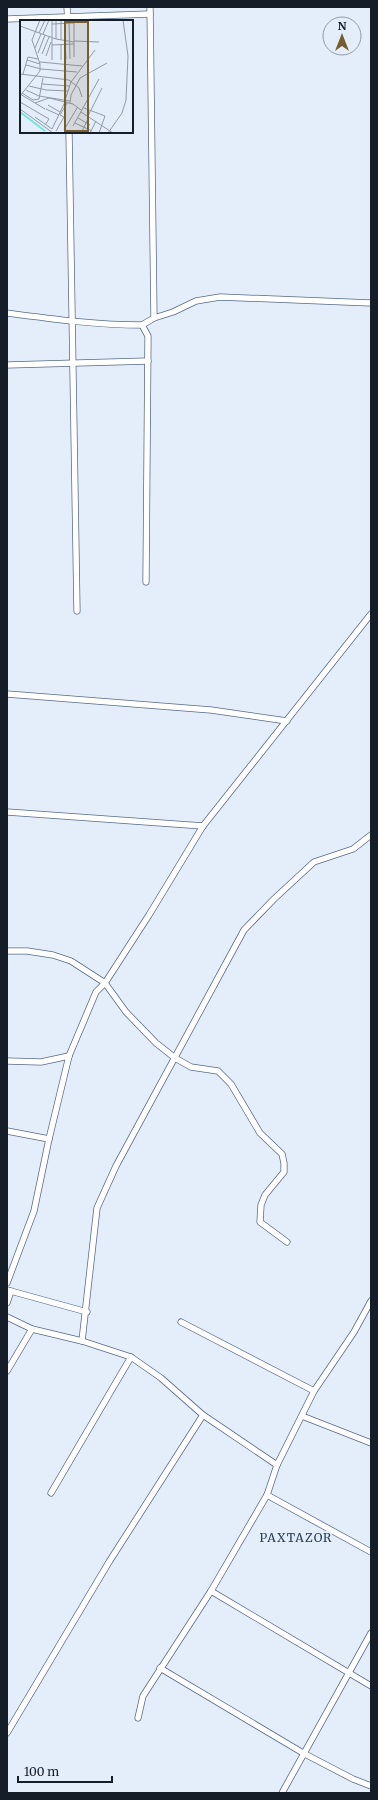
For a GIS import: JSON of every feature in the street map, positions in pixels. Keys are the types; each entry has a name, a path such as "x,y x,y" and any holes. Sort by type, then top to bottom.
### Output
{"street":[{"path":"68,7 68,19"},
{"path":"150,7 154,318"},
{"path":"7,19 68,19 150,14"},
{"path":"70,133 77,611"},
{"path":"7,313 73,322 111,325 142,325 154,318 173,312 196,301 220,297 371,303"},
{"path":"142,325 148,336 146,582"},
{"path":"7,365 73,365 148,362"},
{"path":"7,1283 34,1211 49,1139 69,1056 96,992 105,983 149,915 203,826 371,614"},
{"path":"7,694 210,710 287,721"},
{"path":"7,812 203,826"},
{"path":"82,1341 87,1312 97,1208 116,1166 244,930 274,899 314,862 353,849 371,835"},
{"path":"7,951 27,951 53,955 71,961 105,983 126,1012 156,1043 175,1058 191,1068 218,1071 231,1084 260,1133 282,1154 284,1172 265,1195 261,1205 260,1222 287,1242"},
{"path":"7,1061 41,1062 69,1056"},
{"path":"7,1131 49,1139"},
{"path":"7,1303 9,1290 87,1312"},
{"path":"138,1718 143,1696 211,1592 267,1495 276,1465 314,1391 354,1332 371,1300"},
{"path":"7,1317 32,1330 82,1341 131,1357 161,1378 203,1415 276,1465"},
{"path":"181,1322 314,1391"},
{"path":"7,1371 32,1330"},
{"path":"51,1493 131,1357"},
{"path":"7,1733 109,1562 203,1415"},
{"path":"302,1416 371,1443"},
{"path":"267,1495 371,1552"},
{"path":"211,1592 371,1686"},
{"path":"282,1793 371,1633"},
{"path":"160,1668 303,1753 371,1786"}],"district":[{"name":"PAXTAZOR","path":"296,1537"}]}
